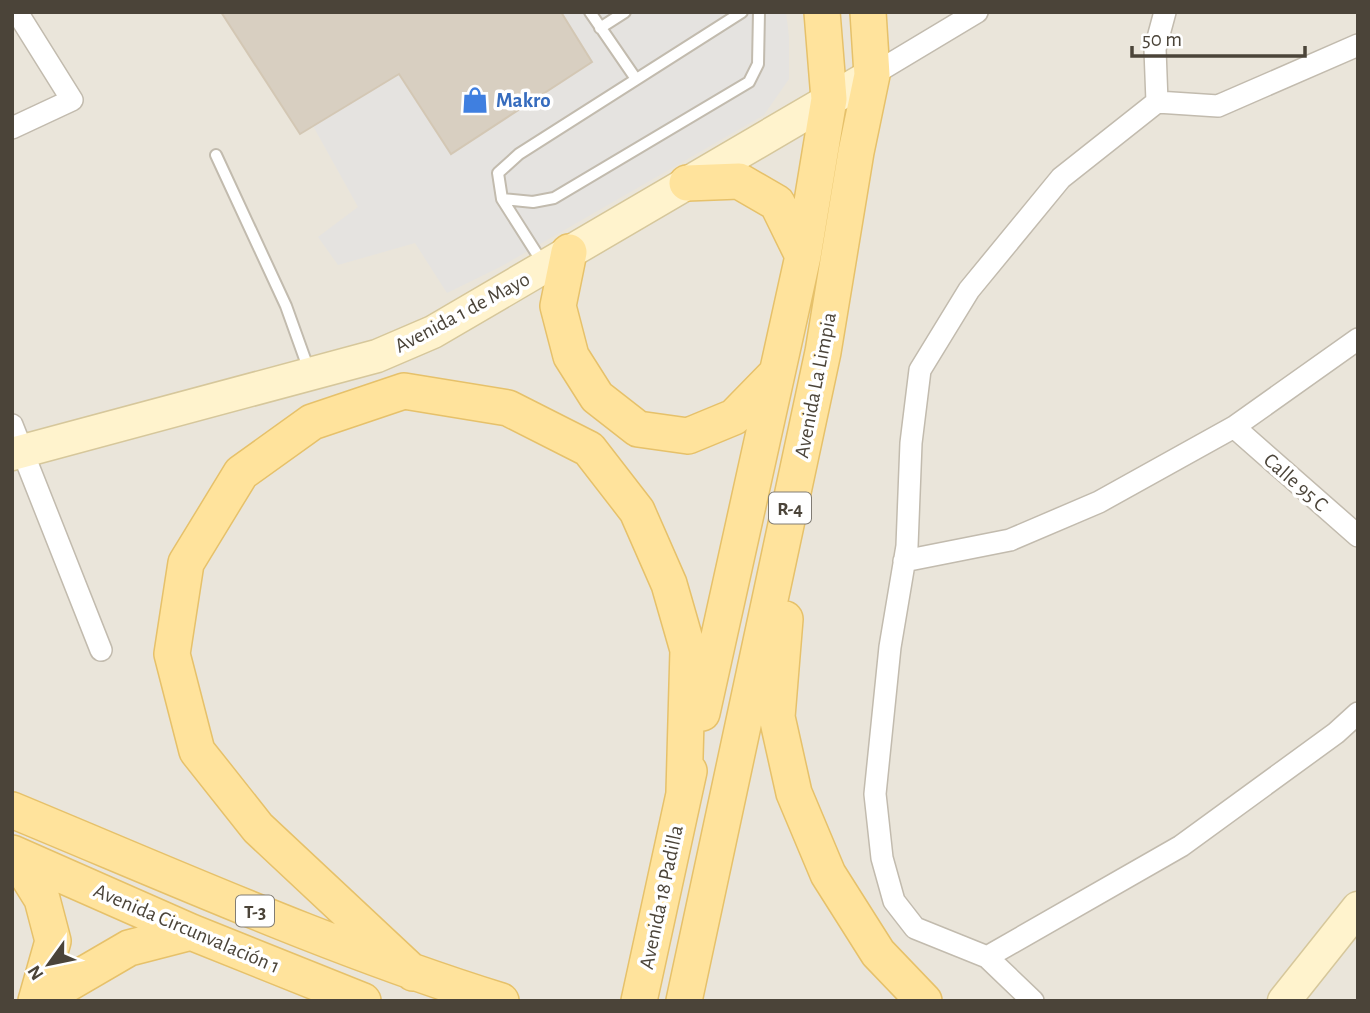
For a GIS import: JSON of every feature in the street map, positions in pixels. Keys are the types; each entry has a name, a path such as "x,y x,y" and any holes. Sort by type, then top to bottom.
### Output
{"main road":[{"name":"Avenida La Limpia","path":"684,792 803,256 829,99 822,12"},
{"name":"Avenida La Limpia","path":"684,1001 823,352 856,152 872,75 868,12"},
{"path":"687,183 739,181 777,203 803,256"},
{"path":"557,259 558,306 571,356 597,397 638,429 688,436 734,418 778,373"},
{"path":"413,973 258,828 197,751 172,654 186,563 241,473 312,422 404,391 508,408 589,449 637,512 669,584 688,650 684,792"},
{"path":"799,469 777,717 794,793 828,874 878,953 924,1001"},
{"name":"Avenida 18 Padilla","path":"639,1001 684,792"},
{"name":"Avenida Circunvalación 1","path":"12,810 413,973 501,1001"},
{"path":"13,854 42,899 53,941 37,1001"},
{"name":"Avenida Circunvalación 1","path":"13,854 191,932 363,1001"},
{"path":"37,1001 129,948 191,932"}],"street":[{"path":"12,128 72,100 17,12"},
{"path":"872,75 977,12"},
{"path":"1157,102 1155,49 1165,12"},
{"path":"1033,1001 987,957 915,928 894,901 882,858 875,794 890,647 904,561 911,443 920,370 969,290 1061,178 1157,102 1218,106 1358,45"},
{"name":"Avenida 1 de Mayo","path":"16,443 311,375 377,356 433,332 872,75"},
{"path":"904,561 1010,540 1099,502 1234,427 1358,339"},
{"name":"Calle 95 C","path":"1234,427 1358,536"},
{"path":"16,443 101,650"},
{"path":"987,957 1181,846 1336,733 1358,713"},
{"path":"1284,1001 1358,908"}],"lane":[{"path":"590,12 636,79"},
{"path":"600,28 625,12"},
{"path":"557,259 502,199 498,173 519,154 742,12"},
{"path":"502,199 533,202 554,198 749,82 758,64 759,12"},
{"path":"216,155 286,306 311,375"}],"shaded area":[{"path":"12,12 1358,12 1358,1001 12,1001"},
{"path":"561,12 786,12 789,79 764,115 502,266 447,293 415,243 338,265 318,237 358,207 313,126 399,74 451,154 592,62"}],"building":[{"name":"Makro","path":"221,12 561,12 592,62 451,154 399,74 300,134"}],"place":[{"name":"Makro","path":"475,100"}]}
